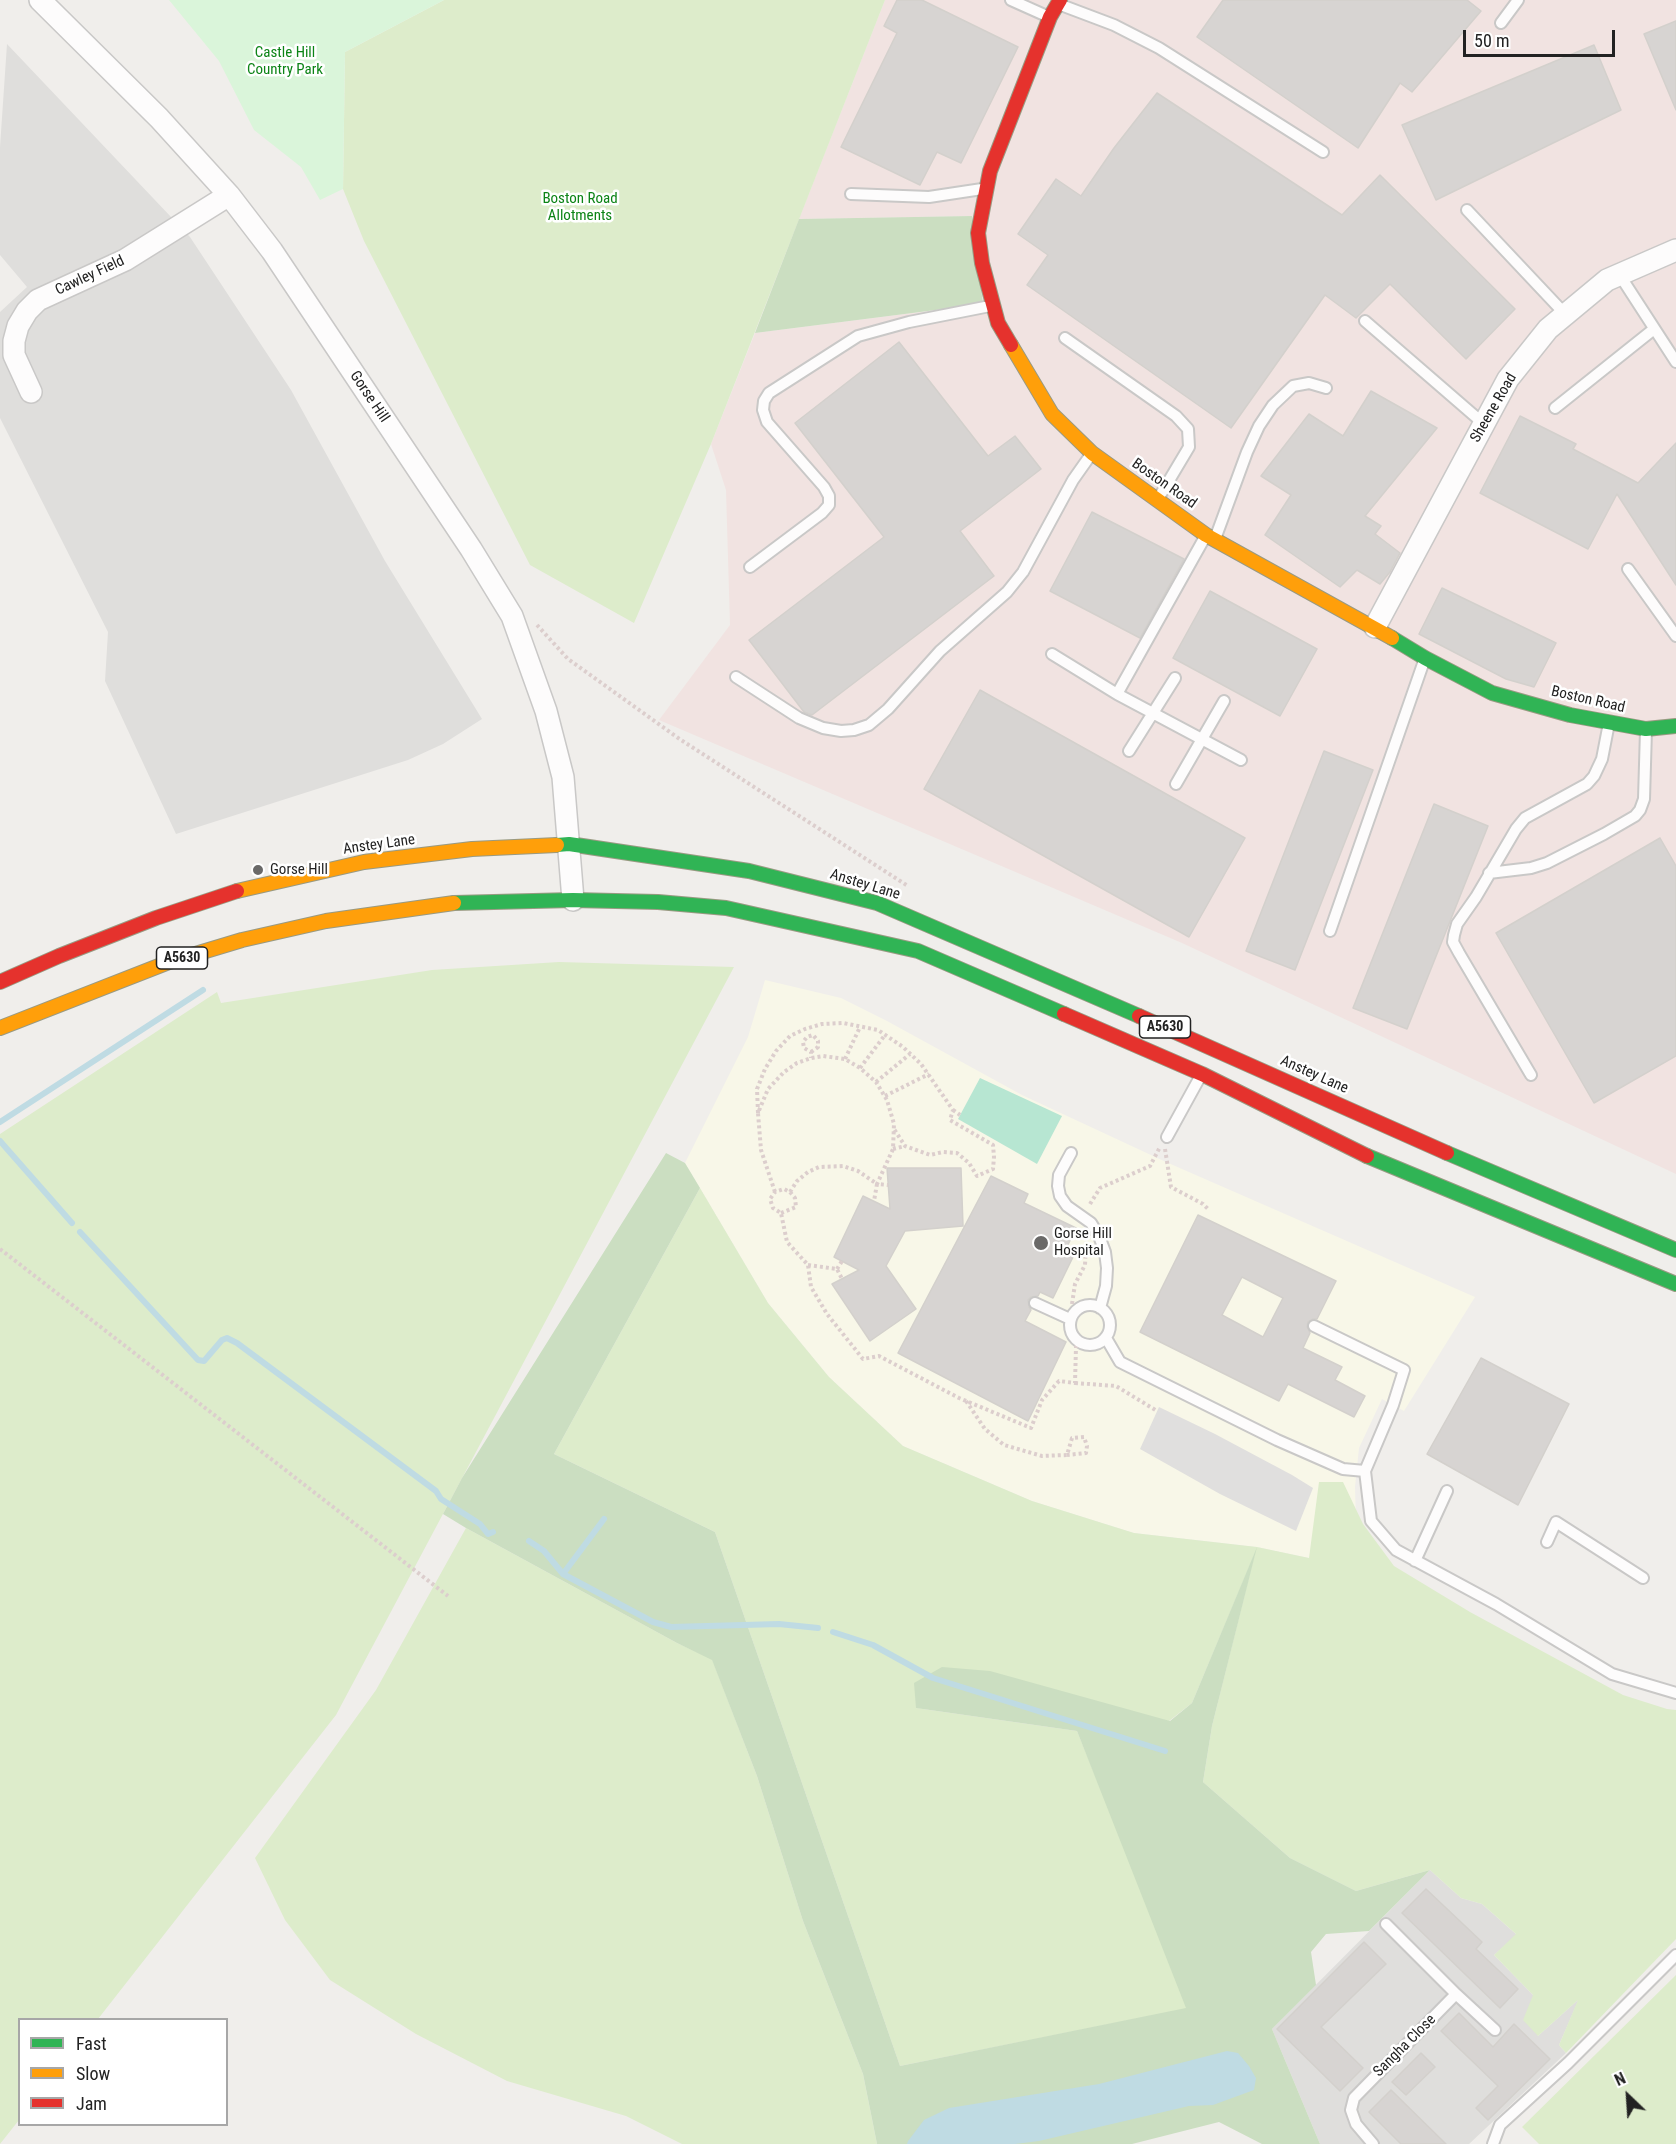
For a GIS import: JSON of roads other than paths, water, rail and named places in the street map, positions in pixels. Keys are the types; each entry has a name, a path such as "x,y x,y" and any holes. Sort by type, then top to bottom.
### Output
{"main road":[{"name":"Boston Road","path":"1059,2 1050,17 990,171 978,233 982,262 998,323 1052,414 1092,453 1211,537 1375,627 1425,658 1492,693 1570,715 1646,729 1676,726"},
{"name":"Anstey Lane","path":"0,982 156,918 242,889 364,862 472,849 569,844 749,871 877,903 1211,1047 1464,1160 1676,1250"},
{"name":"A5630","path":"0,1028 169,962 242,940 326,921 451,903 573,900 658,902 726,908 918,951 1202,1074 1377,1161 1676,1284"}],"street":[{"name":"Gorse Hill","path":"40,0 159,118 229,195 272,251 429,485 512,616 546,711 563,777 573,900"},
{"name":"Cawley Field","path":"31,392 14,355 14,340 18,326 27,311 39,300 125,260 229,195"},
{"name":"Sheene Road","path":"1375,627 1508,379 1548,329 1607,280 1676,250"}],"lane":[{"path":"1011,0 1050,17"},
{"path":"1502,23 1518,0"},
{"path":"1059,2 1114,25 1135,38 1159,48 1323,152"},
{"path":"851,194 929,197 986,188"},
{"path":"1467,210 1565,314"},
{"path":"1619,274 1676,362"},
{"path":"750,567 822,513 829,505 829,496 824,487 767,422 763,410 764,401 769,393 858,336 909,322 993,306"},
{"path":"1365,321 1484,424"},
{"path":"1556,408 1654,329"},
{"path":"1065,338 1176,416 1188,429 1189,447 1157,500"},
{"path":"1117,694 1211,537 1259,426 1273,405 1293,386 1309,383 1326,387"},
{"path":"735,677 800,718 823,728 848,731 868,724 888,709 940,651 1007,592 1023,572 1073,480 1092,453"},
{"path":"1628,569 1676,636"},
{"path":"1052,654 1152,714 1241,760"},
{"path":"1330,931 1425,658"},
{"path":"1129,751 1175,678"},
{"path":"1176,784 1224,701"},
{"path":"1531,1075 1453,942 1457,924 1516,829 1526,819 1587,784 1594,776 1602,759 1609,722"},
{"path":"1489,873 1531,868 1547,863 1635,816 1643,804 1646,729"},
{"path":"1167,1137 1202,1074"},
{"path":"1071,1153 1059,1175 1058,1186 1060,1196 1067,1206 1091,1223 1105,1252 1107,1277 1100,1308"},
{"path":"1035,1303 1070,1319"},
{"path":"1088,1305 1100,1308 1109,1318 1109,1332 1106,1338 1090,1346 1075,1340 1070,1330 1070,1319 1077,1309 1088,1305"},
{"path":"1314,1326 1404,1370 1393,1405 1365,1472 1371,1521 1396,1550 1496,1604 1612,1674 1676,1693"},
{"path":"1106,1338 1120,1362 1277,1440 1343,1469 1365,1472"},
{"path":"1415,1561 1447,1491"},
{"path":"1547,1542 1556,1522 1643,1578"},
{"path":"1386,1924 1495,2030"},
{"path":"1493,2144 1500,2125 1568,2063 1676,1955"},
{"name":"Sangha Close","path":"1373,2144 1356,2124 1351,2110 1354,2098 1456,1994"}],"water":[{"path":"1227,2051 1238,2053 1249,2066 1256,2078 1254,2090 1213,2105 1189,2106 1039,2141 1015,2144 907,2144 924,2120 949,2108 1099,2084"}],"waterway":[{"path":"0,1122 203,990"},
{"path":"0,1141 72,1223"},
{"path":"80,1232 198,1360 204,1361 222,1340 227,1338 237,1343 436,1491 441,1499 480,1524 488,1534 493,1532"},
{"path":"563,1574 604,1519"},
{"path":"529,1541 544,1551 563,1574 653,1622 671,1627 779,1624 818,1628"},
{"path":"833,1632 873,1645 933,1678 1165,1751"}],"place":[{"name":"Gorse Hill","path":"258,870"},
{"name":"Gorse Hill Hospital","path":"1041,1243"}],"park label":[{"name":"Castle Hill Country Park","path":"285,62"},
{"name":"Boston Road Allotments","path":"580,208"}]}
